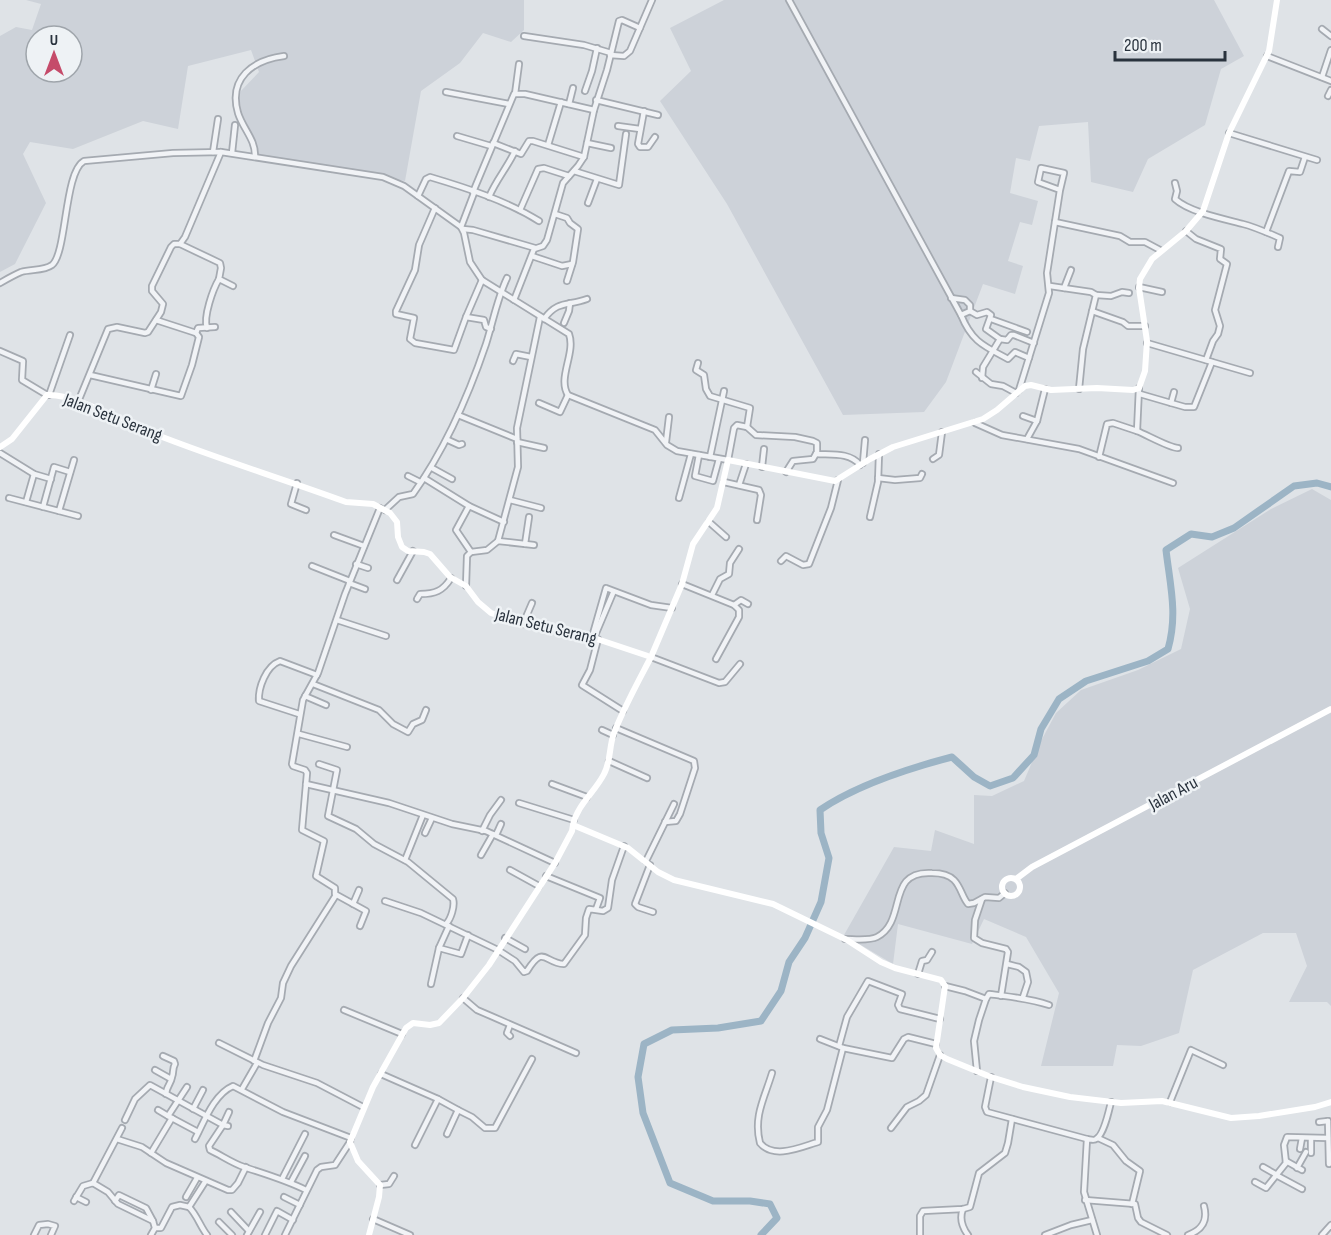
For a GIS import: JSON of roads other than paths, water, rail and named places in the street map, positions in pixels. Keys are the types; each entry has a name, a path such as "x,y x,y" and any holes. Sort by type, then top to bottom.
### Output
{"street":[{"path":"524,36 597,48 624,56 629,53 652,0"},
{"path":"789,0 968,331 976,340 1008,359 1015,351 1029,357"},
{"path":"1137,431 1147,343 1139,287 1146,266 1160,250 1186,231 1203,211 1229,133 1267,56 1277,0"},
{"path":"0,283 22,272 45,268 54,264 58,258 64,218 79,164 84,161 162,154 232,153 383,177 393,180 418,195 462,228 535,248 543,246 562,187 584,157 596,100 619,20 640,28"},
{"path":"1322,29 1331,36"},
{"path":"585,91 597,48"},
{"path":"1322,76 1331,50"},
{"path":"255,157 255,147 239,114 238,88 246,72 256,63 284,56"},
{"path":"1267,56 1331,81"},
{"path":"519,64 515,94 473,192 462,228 470,262 482,280 562,328 571,337 564,387 568,395 655,430 676,451 828,481 838,480 861,464 905,442 975,423 997,410 1017,391 1031,385 1045,389 1133,390 1171,404 1194,407 1213,341 1220,326 1215,310 1227,264 1220,259 1221,249 1196,239 1186,231"},
{"path":"569,104 573,88"},
{"path":"1328,96 1331,90"},
{"path":"446,92 509,104"},
{"path":"515,94 525,94 594,110"},
{"path":"596,100 658,115"},
{"path":"548,145 561,102"},
{"path":"644,111 639,146 648,147 655,137"},
{"path":"213,152 218,120"},
{"path":"232,153 235,125"},
{"path":"618,126 640,129"},
{"path":"1229,133 1317,160"},
{"path":"574,171 619,184 626,134"},
{"path":"457,136 523,153 530,141 584,157"},
{"path":"587,143 611,148"},
{"path":"489,197 499,176 507,169 515,151"},
{"path":"180,244 221,152"},
{"path":"1266,232 1289,171 1300,172 1305,157"},
{"path":"520,210 538,170 544,168 569,176"},
{"path":"1017,391 1034,343 1050,286 1047,273 1064,174 1041,168 1038,182 1060,190"},
{"path":"418,195 426,179 430,177 489,197 540,221"},
{"path":"588,203 597,179"},
{"path":"1175,183 1177,191 1175,199 1183,206 1266,232 1280,238 1278,246"},
{"path":"435,208 419,245 415,270 396,313 414,318 410,335 412,341 452,351 455,349 482,280"},
{"path":"555,214 568,219 578,229 567,281"},
{"path":"1054,222 1120,236 1130,242 1145,242 1160,250"},
{"path":"78,402 108,329 117,327 148,332 163,309 163,304 152,291 152,286 174,244 180,244 221,264 219,279 205,324 207,328"},
{"path":"514,300 535,248"},
{"path":"532,256 562,266 572,264"},
{"path":"1064,288 1071,270"},
{"path":"242,1089 256,1062 268,1023 281,998 283,983 291,966 336,895 336,888 316,876 324,840 302,829 306,771 292,764 299,714 305,696 317,675 363,546 383,509 399,497 413,494 432,468 448,440 491,329 501,291 507,278"},
{"path":"219,279 233,285"},
{"path":"1050,286 1091,292 1096,295 1111,296 1122,292 1129,293"},
{"path":"1139,287 1162,292"},
{"path":"1079,389 1083,349 1096,295"},
{"path":"951,298 965,300 970,305 970,311"},
{"path":"466,586 467,556 471,552 487,550 498,541 504,522 518,467 519,416 542,318 554,307 586,299"},
{"path":"564,323 570,303"},
{"path":"961,315 970,311"},
{"path":"970,311 977,315 990,313 991,319 986,329 1000,339 1007,340 1014,335 1034,343"},
{"path":"1092,311 1128,326 1145,326"},
{"path":"466,317 484,320 486,327 491,329"},
{"path":"991,319 1027,332"},
{"path":"90,375 181,396 199,338 196,333 156,320"},
{"path":"196,333 198,328 215,327"},
{"path":"0,351 23,361 22,380 48,395 70,336"},
{"path":"982,378 983,367 1000,339"},
{"path":"1147,343 1250,373"},
{"path":"513,361 516,354 531,357"},
{"path":"698,363 696,370 704,375 707,393 722,400 750,407 747,428"},
{"path":"976,372 991,384 1017,391"},
{"path":"151,390 156,374"},
{"path":"1027,440 1036,421 1045,389"},
{"path":"710,457 724,391"},
{"path":"1171,404 1174,392"},
{"name":"Jalan Setu Serang","path":"0,447 12,439 48,395 78,402 142,430 346,501 374,504 397,522 402,547 406,550 430,554 451,578 466,586 487,611 533,627 547,626 595,638 651,657"},
{"path":"539,403 560,411 568,395"},
{"path":"458,416 517,441 544,448"},
{"path":"1023,416 1036,421"},
{"path":"666,442 669,417"},
{"path":"975,423 995,433 1079,449 1173,483"},
{"path":"1099,457 1107,424 1113,423 1162,441 1170,448 1178,448"},
{"path":"285,1235 318,1168 334,1165 350,1140 363,1107 406,1028 413,1023 430,1025 439,1023 485,970 555,862 587,797 603,776 623,711 651,657 672,608 682,584 693,544 717,508 735,426 747,428 756,435 795,437 813,441 818,445 812,460 793,461 786,471"},
{"path":"933,459 939,455 942,432"},
{"path":"448,440 462,444"},
{"path":"861,464 865,440"},
{"path":"762,467 764,449"},
{"path":"0,453 34,474 51,479"},
{"path":"679,498 691,454"},
{"path":"816,454 848,456 861,464"},
{"path":"870,517 878,478 879,454"},
{"path":"699,455 695,476 713,481 719,459"},
{"path":"59,511 74,460"},
{"path":"739,485 746,464"},
{"path":"43,507 54,467 70,472"},
{"path":"432,468 452,479"},
{"path":"27,502 34,474"},
{"path":"878,478 920,478 922,474"},
{"path":"408,476 422,480 469,507 504,522"},
{"path":"781,561 786,556 802,565 809,564 831,508 838,480"},
{"path":"724,482 760,491 757,520"},
{"path":"297,483 291,503 292,506 306,510"},
{"path":"9,498 78,516"},
{"path":"510,500 541,508"},
{"path":"469,507 456,530 471,552"},
{"path":"525,543 529,517"},
{"path":"709,522 726,537"},
{"path":"334,535 363,546"},
{"path":"498,541 534,545"},
{"path":"712,595 720,579 729,574 730,563 739,549"},
{"path":"397,580 413,551"},
{"path":"356,564 368,568"},
{"path":"312,566 365,589"},
{"path":"417,599 420,594 442,590 451,578"},
{"path":"682,584 734,604 739,610 739,617 716,659"},
{"path":"623,711 582,685 590,670 606,588 651,605 672,608"},
{"path":"595,638 613,593"},
{"path":"734,604 741,600 748,604"},
{"path":"523,624 532,603"},
{"path":"337,620 386,636"},
{"path":"651,657 719,683 725,682 740,664"},
{"path":"299,714 259,701 265,677 274,664 280,661 317,675"},
{"path":"313,684 379,710 393,724 408,732 413,724 422,720 426,710"},
{"path":"305,696 326,705"},
{"name":"Jalan Aru","path":"1016,879 1032,867 1331,709"},
{"path":"602,730 615,732 694,761 695,768 680,814 676,821 665,822"},
{"path":"298,734 347,747"},
{"path":"609,760 647,778"},
{"path":"319,764 336,769 329,816 357,829 374,844 405,860 453,900 449,921 439,948 432,984"},
{"path":"306,784 389,803 432,818 494,834 555,862"},
{"path":"552,784 587,797"},
{"path":"482,831 490,814 501,800"},
{"path":"519,803 573,823 624,846 658,872 674,880 708,890 760,900 794,913 845,939 881,962 943,981 945,986 936,1044 940,1055 926,1095 907,1107 891,1128"},
{"path":"653,912 635,904 648,863 674,804"},
{"path":"405,860 423,814"},
{"path":"425,833 432,818"},
{"path":"481,855 501,824"},
{"path":"385,901 421,913 498,950 515,961 524,972 534,960 541,957 564,964 585,935 587,911 596,909 605,911 608,908 612,880 624,846"},
{"path":"510,870 539,886"},
{"path":"845,939 873,939 881,934 890,925 903,884 920,874 933,873 950,877 960,887 968,904 985,897 999,898 1005,893"},
{"path":"546,876 599,897 596,909"},
{"path":"1016,879 1020,884 1018,893 1013,896 1005,893 1002,888 1005,880 1016,879"},
{"path":"353,904 359,890"},
{"path":"336,895 366,911 360,926"},
{"path":"982,899 975,920 974,938 982,943 1006,949 1008,952 1001,996"},
{"path":"439,948 460,954 468,935"},
{"path":"505,938 525,949"},
{"path":"918,974 922,961 927,960 932,952"},
{"path":"1007,964 1019,967 1026,972 1028,982 1023,997"},
{"path":"772,1073 762,1097 758,1117 760,1143 766,1148 782,1151 819,1142 818,1127 827,1110 847,1017 868,981 902,994 898,1005 900,1009 940,1019"},
{"path":"945,986 986,999"},
{"path":"977,1071 974,1041 988,994 1023,997 1049,1005"},
{"path":"463,998 477,1010 576,1053"},
{"path":"344,1010 402,1034"},
{"path":"510,1025 507,1033 510,1036"},
{"path":"820,1039 841,1047 892,1058 904,1039 908,1037 936,1044"},
{"path":"219,1043 256,1062 317,1083 363,1107"},
{"path":"1170,1102 1191,1050 1224,1065"},
{"path":"940,1055 991,1077 1046,1093 1111,1102 1170,1102 1224,1117 1240,1118 1316,1107 1331,1102"},
{"path":"163,1056 174,1061 175,1064 166,1094"},
{"path":"381,1074 438,1099 476,1119 485,1128 495,1128 532,1059"},
{"path":"154,1070 171,1079"},
{"path":"991,1077 985,1107 987,1112 1087,1139 1098,1138 1113,1146 1126,1161 1140,1171 1132,1204"},
{"path":"125,1120 135,1099 150,1084 226,1126"},
{"path":"195,1139 216,1100 233,1086 273,1108 350,1140 358,1161 380,1185"},
{"path":"151,1153 187,1088"},
{"path":"193,1109 203,1090"},
{"path":"416,1145 438,1099"},
{"path":"1098,1138 1106,1122 1111,1102"},
{"path":"158,1110 198,1132"},
{"path":"447,1134 458,1110"},
{"path":"229,1112 226,1126 209,1149 246,1167 291,1182 306,1190"},
{"path":"920,1235 920,1216 923,1211 970,1207 979,1173 1005,1153 1012,1119"},
{"path":"1318,1122 1329,1121 1329,1164"},
{"path":"93,1183 122,1128"},
{"path":"1299,1128 1300,1149"},
{"path":"282,1179 305,1134"},
{"path":"1311,1139 1309,1153 1300,1169 1286,1161 1284,1140 1288,1137 1328,1138"},
{"path":"117,1139 142,1147 205,1182 232,1191 246,1167"},
{"path":"1087,1139 1084,1181 1086,1200 1097,1235"},
{"path":"291,1182 305,1156"},
{"path":"1255,1182 1266,1188 1286,1161"},
{"path":"1263,1167 1302,1189"},
{"path":"380,1185 389,1184 394,1176"},
{"path":"186,1197 197,1178"},
{"path":"189,1207 205,1182"},
{"path":"86,1202 75,1199 84,1185 93,1183 108,1191 116,1201 130,1210 153,1221"},
{"path":"369,1235 380,1185"},
{"path":"116,1201 119,1195 143,1206 155,1228"},
{"path":"284,1197 300,1205"},
{"path":"1086,1200 1132,1204 1136,1206 1141,1222 1167,1235"},
{"path":"130,1210 134,1202"},
{"path":"151,1235 155,1228 160,1227 172,1207 180,1205 189,1207 195,1213 199,1225 207,1235"},
{"path":"139,1214 143,1206"},
{"path":"1188,1235 1200,1230 1204,1225 1206,1215 1204,1206"},
{"path":"963,1209 962,1222 968,1235"},
{"path":"265,1235 277,1211 293,1220"},
{"path":"231,1212 248,1233 260,1212"},
{"path":"373,1219 410,1235"},
{"path":"1045,1235 1092,1220"},
{"path":"219,1222 232,1235"},
{"path":"34,1235 39,1225 48,1224 55,1226 51,1235"},
{"path":"1322,1235 1331,1225"}],"waterway":[{"path":"761,1235 777,1218 770,1204 750,1201 713,1201 670,1183 643,1113 638,1077 644,1044 672,1030 718,1028 761,1021 781,991 789,962 805,938 821,902 829,858 821,833 820,810 849,793 883,779 952,757 974,777 990,786 1013,778 1034,755 1041,729 1059,699 1086,681 1148,661 1168,649 1173,612 1166,550 1191,534 1212,537 1234,528 1294,486 1317,483 1331,487"}]}
